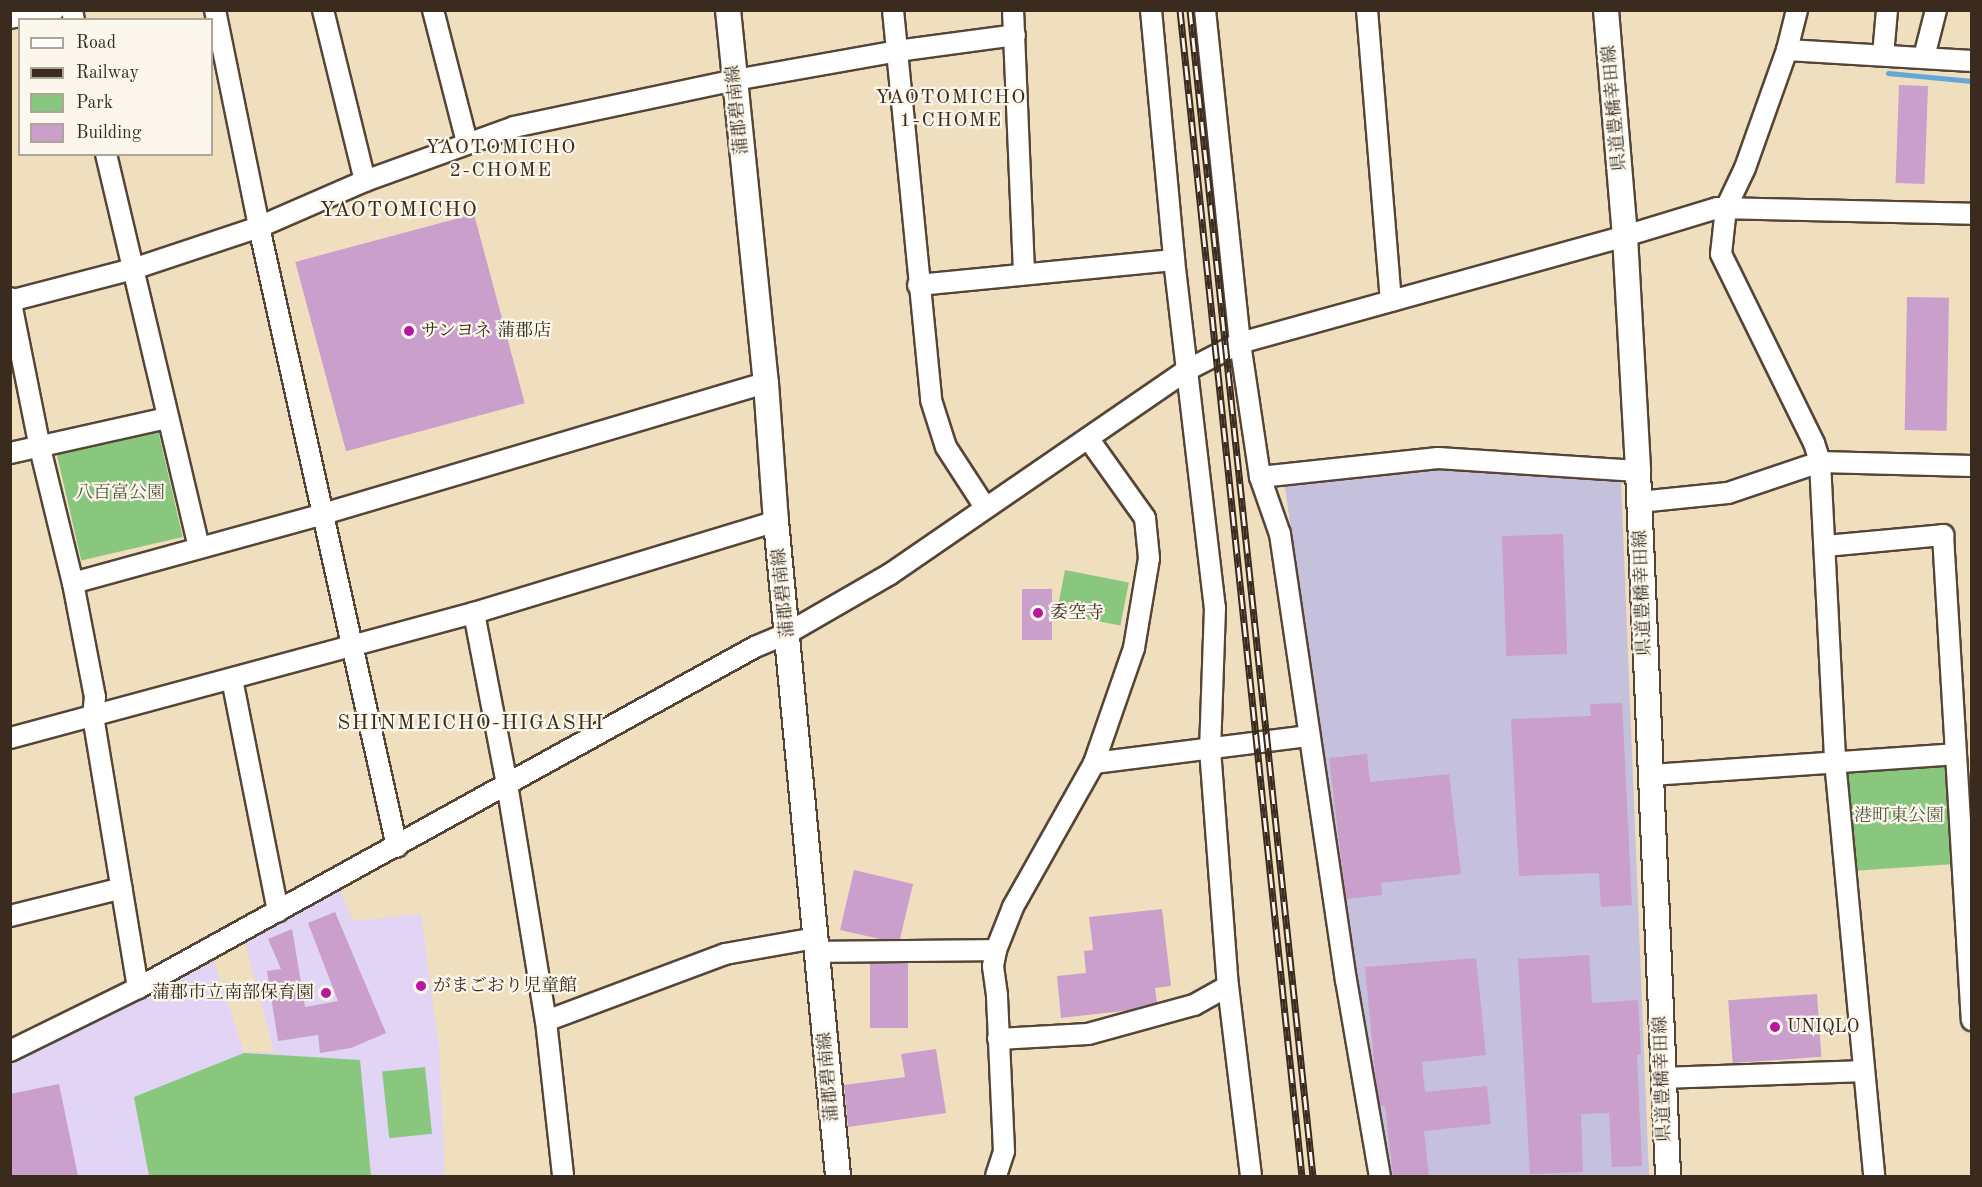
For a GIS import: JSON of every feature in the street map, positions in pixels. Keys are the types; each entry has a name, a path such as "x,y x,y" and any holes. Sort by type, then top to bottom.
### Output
{"main road":[{"name":"蒲郡碧南線","path":"728,10 766,383 776,521 838,1176"},
{"name":"県道豊橋幸田線","path":"1606,10 1625,236 1638,471 1668,1176"}],"street":[{"path":"10,18 54,10"},
{"path":"214,10 350,645 397,847"},
{"path":"322,10 365,181"},
{"path":"433,10 467,142"},
{"path":"893,10 931,400 945,447 985,507"},
{"path":"1013,10 1024,273"},
{"path":"1151,10 1174,260 1215,608 1210,749 1228,986 1251,1176"},
{"path":"1204,10 1240,343 1260,477 1280,534 1346,980 1380,1176"},
{"path":"1367,10 1391,301"},
{"path":"1797,10 1787,50 1745,168 1726,208 1721,254 1814,443 1820,462 1834,761 1874,1176"},
{"path":"1883,55 1887,10"},
{"path":"1924,57 1936,10"},
{"path":"138,988 93,716 95,697 73,583 40,448 11,300 133,269 259,227 365,181 467,142 514,127 735,80 897,51 1015,35"},
{"path":"1787,50 1971,61"},
{"path":"106,156 166,418 199,547"},
{"path":"10,1051 138,988 397,847 507,783 755,648 788,633 890,574 1187,370 1240,343 1625,236 1717,207 1971,214"},
{"path":"918,285 1174,260"},
{"path":"73,583 323,514 766,383"},
{"path":"10,453 166,418"},
{"path":"996,1176 1004,1151 993,966 996,950 1013,907 1094,763 1134,648 1149,558 1146,518 1088,438"},
{"path":"1260,477 1438,458 1638,471"},
{"path":"1639,502 1728,493 1820,462 1971,466"},
{"path":"10,738 474,613 776,521"},
{"path":"1825,546 1943,536 1971,1020"},
{"path":"474,613 507,783 546,1021 563,1176"},
{"path":"232,679 278,912"},
{"path":"1094,763 1309,736"},
{"path":"1650,775 1955,754"},
{"path":"10,916 122,888"},
{"path":"546,1021 724,954 817,945 996,950"},
{"path":"998,1039 1089,1034 1194,1005 1228,986"},
{"path":"1664,1078 1864,1071"}],"shaded area":[{"path":"1439,463 1621,480 1649,1176 1391,1176 1344,900 1284,480"},
{"path":"336,880 353,921 421,914 439,1048 445,1176 11,1176 11,1050 210,949 244,1052 274,1052 242,931"}],"green space":[{"name":"八百富公園","path":"157,426 183,537 81,560 56,449"},
{"path":"1065,570 1129,582 1120,626 1057,613"},
{"name":"港町東公園","path":"1941,760 1950,770 1955,864 1851,871 1845,769"},
{"path":"244,1053 360,1060 371,1176 149,1176 134,1097"},
{"path":"425,1067 432,1134 389,1138 382,1071"}],"building":[{"path":"1899,85 1928,86 1925,184 1896,183"},
{"name":"サンヨネ 蒲郡店","path":"474,214 525,403 346,451 295,262"},
{"path":"1907,297 1949,298 1947,431 1905,430"},
{"path":"1563,534 1567,654 1506,656 1502,536"},
{"name":"委空寺","path":"1022,589 1052,589 1052,640 1022,640"},
{"path":"1622,703 1632,905 1601,907 1599,873 1519,876 1511,719 1591,716 1590,704"},
{"path":"1367,754 1370,782 1449,774 1461,874 1381,883 1382,895 1346,899 1329,758"},
{"path":"854,870 913,884 900,939 880,939 840,930"},
{"path":"1162,909 1171,986 1155,988 1157,1003 1131,1010 1061,1018 1057,976 1086,973 1084,951 1093,950 1089,917"},
{"path":"335,912 386,1033 351,1048 320,1053 318,1035 278,1041 267,971 281,969 268,939 292,929 305,1007 338,1001 308,923"},
{"path":"1589,955 1592,1003 1638,1000 1641,1054 1637,1055 1642,1166 1612,1167 1609,1113 1581,1114 1583,1172 1530,1174 1518,959"},
{"path":"1476,958 1486,1055 1422,1062 1425,1092 1487,1086 1491,1124 1424,1131 1429,1176 1393,1176 1385,1106 1380,1106 1377,1091 1365,967"},
{"path":"870,963 908,963 908,1028 870,1028"},
{"name":"UNIQLO","path":"1817,994 1821,1057 1733,1063 1728,1000"},
{"path":"936,1049 946,1113 848,1127 844,1085 905,1077 901,1054"},
{"path":"59,1084 78,1176 10,1176 10,1094"}],"waterway":[{"path":"1888,73 1972,81"}],"railway":[{"path":"1180,10 1302,1176"},
{"path":"1190,10 1313,1176"}],"place":[{"name":"サンヨネ 蒲郡店","path":"409,331"},
{"name":"委空寺","path":"1038,613"},
{"name":"がまごおり児童館","path":"421,986"},
{"name":"蒲郡市立南部保育園","path":"326,993"},
{"name":"UNIQLO","path":"1775,1027"}],"district":[{"name":"YAOTOMICHO 1-CHOME","path":"951,110"},
{"name":"YAOTOMICHO 2-CHOME","path":"501,160"},
{"name":"YAOTOMICHO","path":"399,211"},
{"name":"SHINMEICHO-HIGASHI","path":"471,724"}]}
